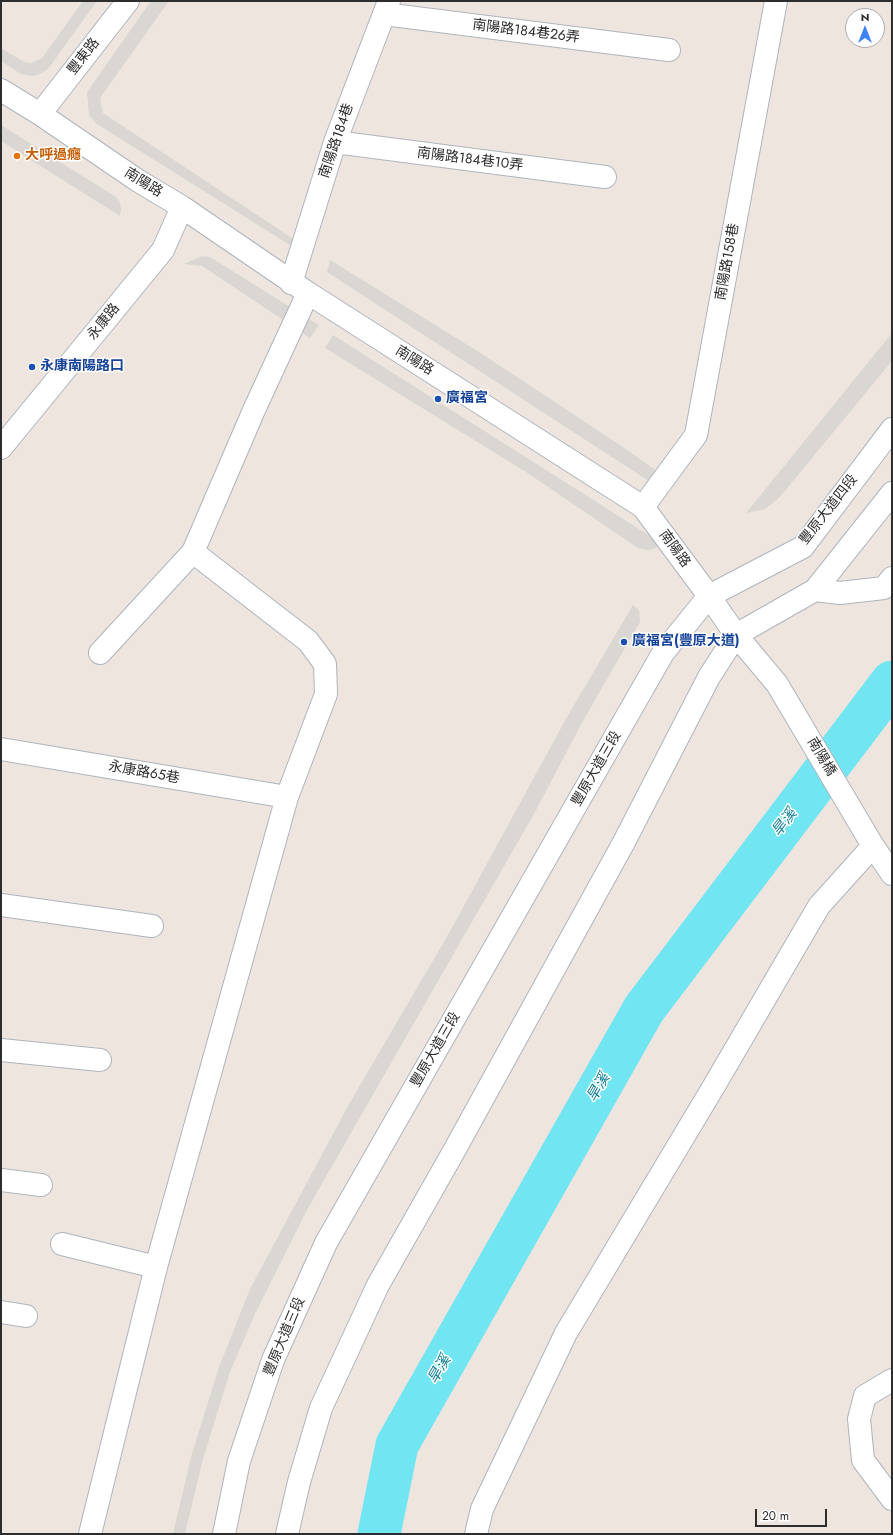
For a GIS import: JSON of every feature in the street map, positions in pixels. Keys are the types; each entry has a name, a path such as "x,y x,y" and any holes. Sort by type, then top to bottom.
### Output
{"street":[{"name":"豐東路","path":"40,114 128,1"},
{"name":"南陽路158巷","path":"643,506 696,435 776,1"},
{"name":"南陽路184巷26弄","path":"386,8 669,50"},
{"name":"南陽路184巷","path":"194,552 254,410 300,288 335,142 386,8"},
{"name":"南陽路","path":"1,90 40,114 137,180 182,207 300,288 643,506 736,635 776,684"},
{"name":"南陽路184巷10弄","path":"335,142 605,177"},
{"name":"永康路","path":"1,448 163,250 182,207"},
{"name":"豐原大道四段","path":"709,596 803,547 892,429"},
{"path":"287,1534 321,1408 378,1285 454,1151 624,842 709,677 736,635 815,590 892,493"},
{"path":"90,1534 156,1267 287,797 326,694 324,664 308,641 194,552 100,653"},
{"path":"815,590 840,593 884,588 892,578"},
{"name":"豐原大道三段","path":"224,1534 240,1461 273,1360 326,1243 663,653 709,596"},
{"name":"南陽橋","path":"776,684 869,838"},
{"name":"永康路65巷","path":"1,749 287,797"},
{"path":"476,1534 482,1509 566,1333 714,1086 819,906 869,838 892,874"},
{"path":"1,905 152,926"},
{"path":"1,1050 100,1060"},
{"path":"1,1180 41,1185"},
{"path":"62,1244 156,1267"},
{"path":"1,1312 26,1316"},
{"path":"892,1380 865,1396 859,1419 863,1460 892,1499"}],"shaded area":[{"path":"83,1 97,1 48,69 40,74 32,76 21,74 1,61 1,48 24,62 31,63 42,58"},
{"path":"151,1 169,1 100,98 103,113 313,252 308,255 301,252 97,124 89,115 87,92"},
{"path":"1,125 116,197 120,202 120,216 1,141"},
{"path":"202,256 210,257 319,325 310,338 202,266 184,264"},
{"path":"330,260 479,352 623,447 675,484 658,487 327,272"},
{"path":"892,333 892,361 779,498 765,509 746,513"},
{"path":"333,335 647,534 660,545 654,549 647,550 638,548 526,472 325,348"},
{"path":"633,605 639,610 640,622 584,719 535,812 308,1208 254,1316 230,1372 203,1459 185,1534 173,1534 191,1457 219,1367 250,1289 349,1104 448,935 567,717"}],"waterway":[{"name":"旱溪","path":"379,1534 397,1445 644,1009 892,682"}],"place":[{"name":"大呼過癮","path":"17,156"},
{"name":"永康南陽路口","path":"32,367"},
{"name":"廣福宮","path":"438,399"},
{"name":"廣福宮(豐原大道)","path":"624,642"}]}
